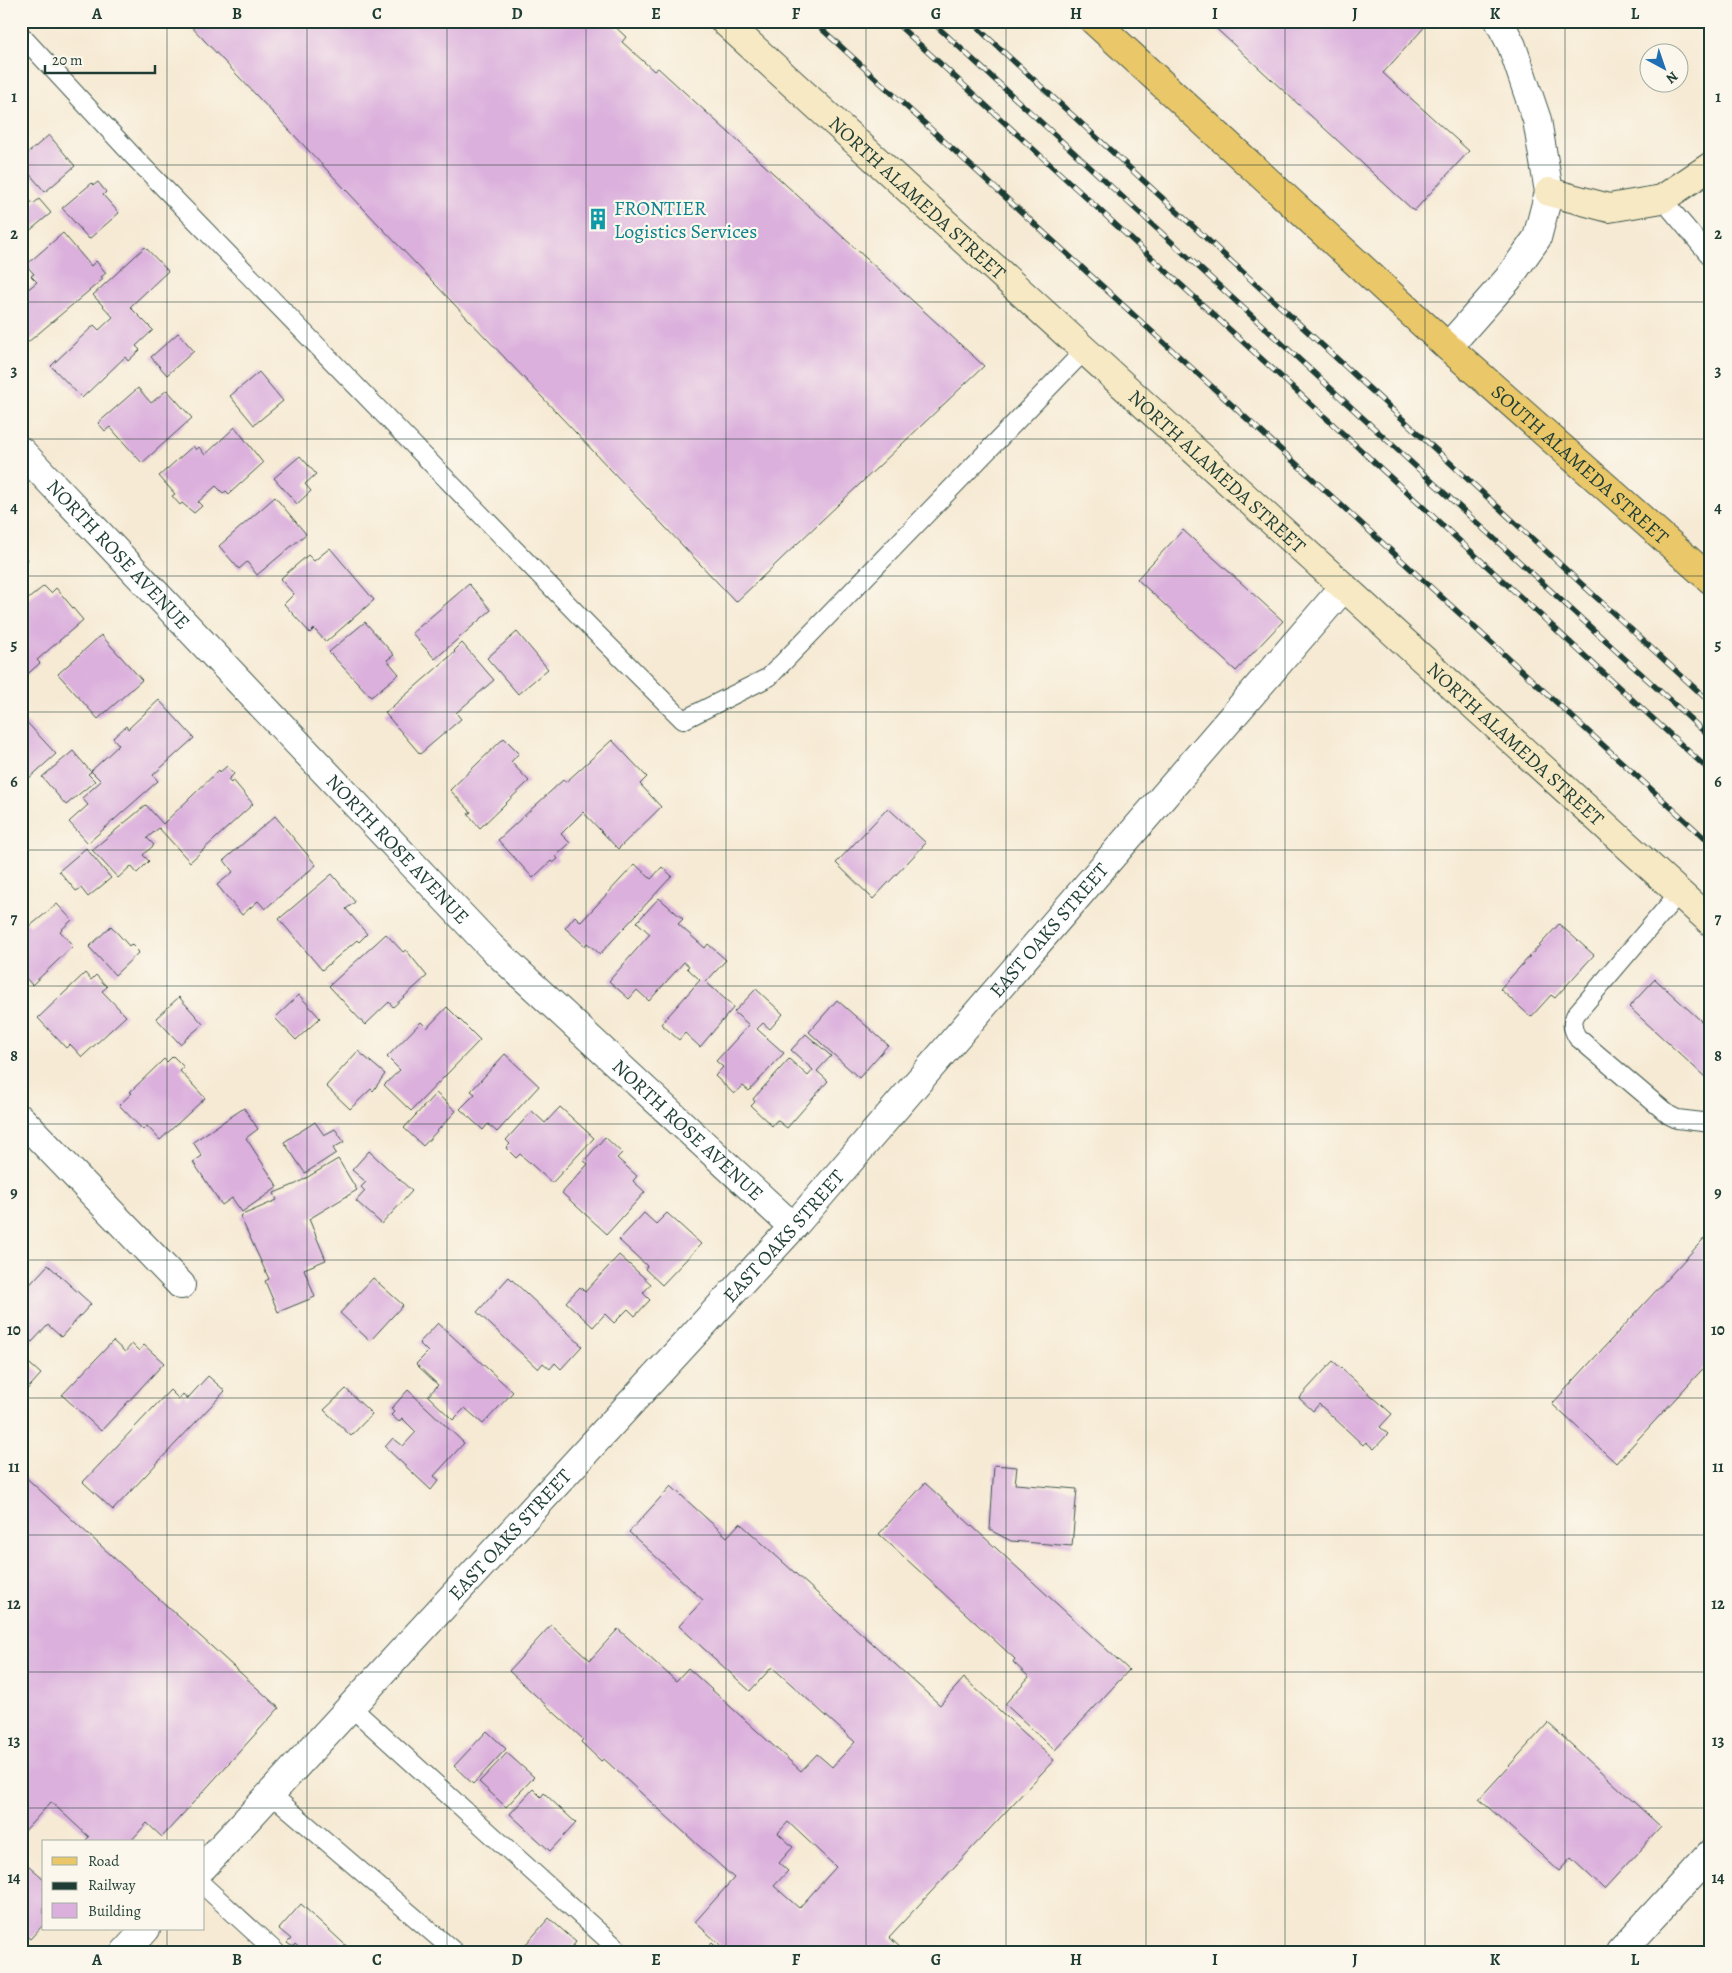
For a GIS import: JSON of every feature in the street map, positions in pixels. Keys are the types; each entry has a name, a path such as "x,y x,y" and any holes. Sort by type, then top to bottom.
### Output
{"main road":[{"path":"1094,21 1448,347"},
{"name":"SOUTH ALAMEDA STREET","path":"1448,347 1711,580"}],"street":[{"name":"NORTH ALAMEDA STREET","path":"724,21 1711,922"},
{"path":"1448,347 1508,278 1537,238 1549,192 1537,120 1512,46 1499,21"},
{"path":"1549,192 1609,208 1662,199 1711,166"},
{"name":"NORTH ROSE AVENUE","path":"21,451 491,947 793,1227"},
{"name":"EAST OAKS STREET","path":"205,1865 793,1227 1343,588"},
{"path":"21,1119 181,1286"},
{"path":"1620,1952 1711,1853"},
{"path":"125,1952 145,1930"}],"lane":[{"path":"21,35 133,156 590,627 683,720 769,677 1084,351"},
{"path":"1662,199 1711,258"},
{"path":"1679,893 1576,1014 1572,1021 1572,1028 1577,1037 1670,1115 1677,1119 1711,1123"},
{"path":"351,1707 621,1952"},
{"path":"270,1794 455,1952"},
{"path":"205,1887 276,1952"}],"building":[{"name":"FRONTIER Logistics Services","path":"186,21 609,21 626,37 622,42 654,71 658,68 984,366 736,602"},
{"path":"1208,21 1430,21 1383,73 1469,151 1414,211"},
{"path":"49,135 75,166 45,192 21,164 21,159"},
{"path":"98,182 106,192 103,195 119,213 89,239 62,208 92,183 94,185"},
{"path":"21,191 33,204 39,199 51,213 21,238"},
{"path":"63,233 91,266 96,261 106,273 101,277 103,279 27,343 21,336 21,295 37,282 31,276 34,274 26,265"},
{"path":"145,247 168,271 130,307 153,330 136,346 140,350 128,361 125,357 82,398 51,366 94,325 99,330 113,317 93,295"},
{"path":"178,333 194,351 167,375 151,357"},
{"path":"259,372 283,401 254,425 230,396"},
{"path":"138,388 151,403 167,390 192,418 142,463 110,427 105,431 98,423"},
{"path":"235,427 263,463 229,494 226,491 223,493 216,486 198,502 202,506 194,513 182,503 180,505 172,496 175,494 159,476 193,446 196,450 199,447 205,455"},
{"path":"300,456 316,474 305,484 311,491 297,504 274,478"},
{"path":"275,497 306,534 257,575 247,562 239,569 219,546"},
{"path":"1183,530 1283,621 1236,671 1137,579"},
{"path":"330,548 374,600 326,642 314,629 310,633 284,604 294,594 280,579 308,555 314,561"},
{"path":"21,552 28,560 21,565"},
{"path":"469,584 491,610 435,659 412,633"},
{"path":"44,586 51,593 56,588 83,620 37,660 40,663 21,680 21,605"},
{"path":"365,622 394,655 387,660 399,674 371,697 329,652"},
{"path":"517,632 548,669 518,694 487,658"},
{"path":"101,635 142,680 98,719 58,674"},
{"path":"462,643 494,680 456,713 461,719 420,754 385,713 455,652"},
{"path":"159,700 194,738 153,775 158,781 88,843 69,822 88,805 82,798 101,781 91,771 119,745 113,738 126,726 128,729"},
{"path":"21,716 56,754 27,780 21,773"},
{"path":"504,738 519,753 511,762 529,781 480,828 468,814 471,812 450,790"},
{"path":"612,740 647,777 640,784 661,807 618,849 583,812 561,834 570,843 556,856 558,859 553,863 551,861 533,878 498,840 563,780 566,782"},
{"path":"73,751 91,772 88,774 95,781 66,805 42,777"},
{"path":"227,766 234,774 228,780 231,783 233,780 253,804 190,862 159,828 147,838 154,845 143,855 149,861 137,873 131,866 118,878 92,850 146,805 163,824 219,770 220,772"},
{"path":"888,808 926,843 873,899 836,863"},
{"path":"275,816 316,865 265,909 258,901 242,915 217,885 233,872 224,860"},
{"path":"86,848 111,878 88,897 81,888 76,891 59,871"},
{"path":"635,864 651,879 662,867 672,876 600,954 587,943 585,946 565,928 575,916 581,922"},
{"path":"332,874 355,902 346,909 367,934 359,942 357,940 322,970 279,919"},
{"path":"659,898 683,919 678,924 705,948 708,944 726,960 706,982 734,1007 700,1047 685,1033 679,1040 661,1024 700,980 687,968 689,966 684,962 649,1001 637,990 629,999 609,981 650,934 637,922"},
{"path":"57,904 72,920 60,931 73,946 32,985 24,976 21,978 21,927 26,922 30,926"},
{"path":"1559,924 1594,955 1555,998 1551,995 1531,1017 1500,989"},
{"path":"111,926 129,946 131,944 139,952 115,975 89,947"},
{"path":"386,934 403,952 406,950 427,976 393,1007 389,1002 365,1025 329,986"},
{"path":"85,973 91,980 96,975 107,987 102,991 126,1016 82,1057 70,1044 66,1048 38,1018"},
{"path":"1655,979 1711,1030 1711,1070 1705,1077 1629,1007"},
{"path":"756,989 783,1014 770,1029 763,1023 757,1029 784,1053 749,1091 743,1086 734,1094 715,1076 723,1067 716,1061 749,1025 734,1012"},
{"path":"299,995 320,1018 296,1040 275,1018"},
{"path":"179,997 203,1024 180,1044 156,1018"},
{"path":"837,1000 888,1045 859,1078 809,1032"},
{"path":"447,1007 480,1040 411,1111 384,1085 400,1070 387,1057 421,1022 427,1028"},
{"path":"806,1034 831,1056 817,1071 828,1081 787,1128 777,1120 772,1126 751,1106 755,1102 753,1099 789,1059 808,1076 813,1070 791,1050"},
{"path":"358,1051 385,1074 373,1091 371,1089 350,1109 326,1086"},
{"path":"505,1054 539,1086 497,1132 488,1124 483,1130 460,1109 475,1094 471,1091"},
{"path":"173,1056 184,1067 180,1071 205,1098 160,1140 147,1126 143,1130 119,1105 164,1059 167,1062"},
{"path":"436,1093 456,1111 423,1146 404,1128"},
{"path":"560,1107 594,1138 552,1183 520,1154 516,1158 506,1148 510,1144 506,1140 532,1111 545,1123"},
{"path":"244,1108 258,1129 246,1138 278,1187 242,1212 232,1198 222,1205 193,1162 202,1156 193,1142"},
{"path":"315,1122 324,1135 335,1129 344,1142 333,1148 336,1153 305,1173 284,1142"},
{"path":"605,1137 622,1153 617,1158 637,1176 633,1181 645,1192 607,1234 562,1193 588,1164 584,1161"},
{"path":"369,1151 412,1191 382,1224 356,1201 365,1191 361,1187 366,1182 352,1170"},
{"path":"338,1159 357,1190 309,1219 326,1260 304,1269 315,1297 278,1312 265,1281 269,1279 240,1216 277,1200 274,1193 296,1184"},
{"path":"644,1213 656,1224 667,1213 701,1244 662,1285 645,1269 647,1266 619,1240"},
{"path":"1711,1231 1711,1360 1616,1463 1552,1404"},
{"path":"619,1255 651,1284 643,1293 650,1300 635,1316 628,1309 614,1323 605,1314 593,1327 566,1302 580,1287 585,1292"},
{"path":"48,1265 91,1304 61,1337 48,1325 32,1342 21,1332 21,1294"},
{"path":"509,1277 582,1346 561,1369 555,1363 550,1369 543,1363 538,1369 477,1312"},
{"path":"373,1278 403,1305 370,1341 340,1313"},
{"path":"438,1323 513,1392 483,1424 465,1408 453,1420 428,1396 438,1385 416,1364 428,1352 419,1343"},
{"path":"113,1341 125,1352 132,1344 139,1351 144,1345 164,1363 101,1431 62,1395"},
{"path":"21,1356 41,1374 21,1396"},
{"path":"1333,1361 1392,1414 1380,1427 1388,1434 1374,1449 1366,1442 1363,1445 1319,1404 1313,1411 1299,1398"},
{"path":"208,1376 225,1391 113,1510 83,1482 170,1390 179,1399 183,1394 187,1399"},
{"path":"346,1389 372,1414 351,1436 324,1410"},
{"path":"408,1390 464,1443 434,1476 439,1480 431,1490 385,1447 393,1438 403,1446 416,1432 402,1418 399,1422 391,1415 394,1412 391,1409"},
{"path":"994,1465 1017,1467 1015,1484 1077,1489 1072,1546 1011,1541 990,1530"},
{"path":"21,1473 279,1708 162,1837 147,1823 132,1840 86,1840 89,1837 51,1802 21,1835"},
{"path":"925,1483 1129,1670 1055,1750 1005,1704 1029,1677 1013,1662 1015,1659 879,1534"},
{"path":"671,1486 727,1537 740,1523 940,1705 964,1678 1054,1760 889,1937 905,1952 728,1952 695,1922 734,1878 604,1759 601,1761 581,1742 583,1739 509,1671 551,1625 590,1660 618,1629 676,1681 688,1668 801,1771 817,1754 832,1767 855,1742 772,1667 750,1691 679,1626 703,1600 629,1532","holes":["788,1822 836,1867 799,1908 774,1886 788,1871 779,1863 793,1847 778,1833"]},
{"path":"1548,1723 1661,1827 1604,1889 1571,1858 1559,1871 1479,1799"},
{"path":"487,1731 506,1749 473,1784 454,1766"},
{"path":"507,1753 534,1777 506,1807 479,1782"},
{"path":"533,1789 541,1797 544,1793 576,1823 550,1851 510,1814"},
{"path":"21,1859 42,1877 42,1926 30,1939 21,1931"},
{"path":"301,1904 353,1952 304,1952 295,1944 293,1947 287,1943 291,1939 279,1929"},
{"path":"549,1918 576,1942 568,1952 519,1952"},
{"path":"712,1943 721,1952 703,1952"}],"railway":[{"path":"813,21 1711,844"},
{"path":"894,21 1711,772"},
{"path":"931,21 1711,738"},
{"path":"970,21 1711,703"}],"place":[{"name":"FRONTIER Logistics Services","path":"598,219"}]}
